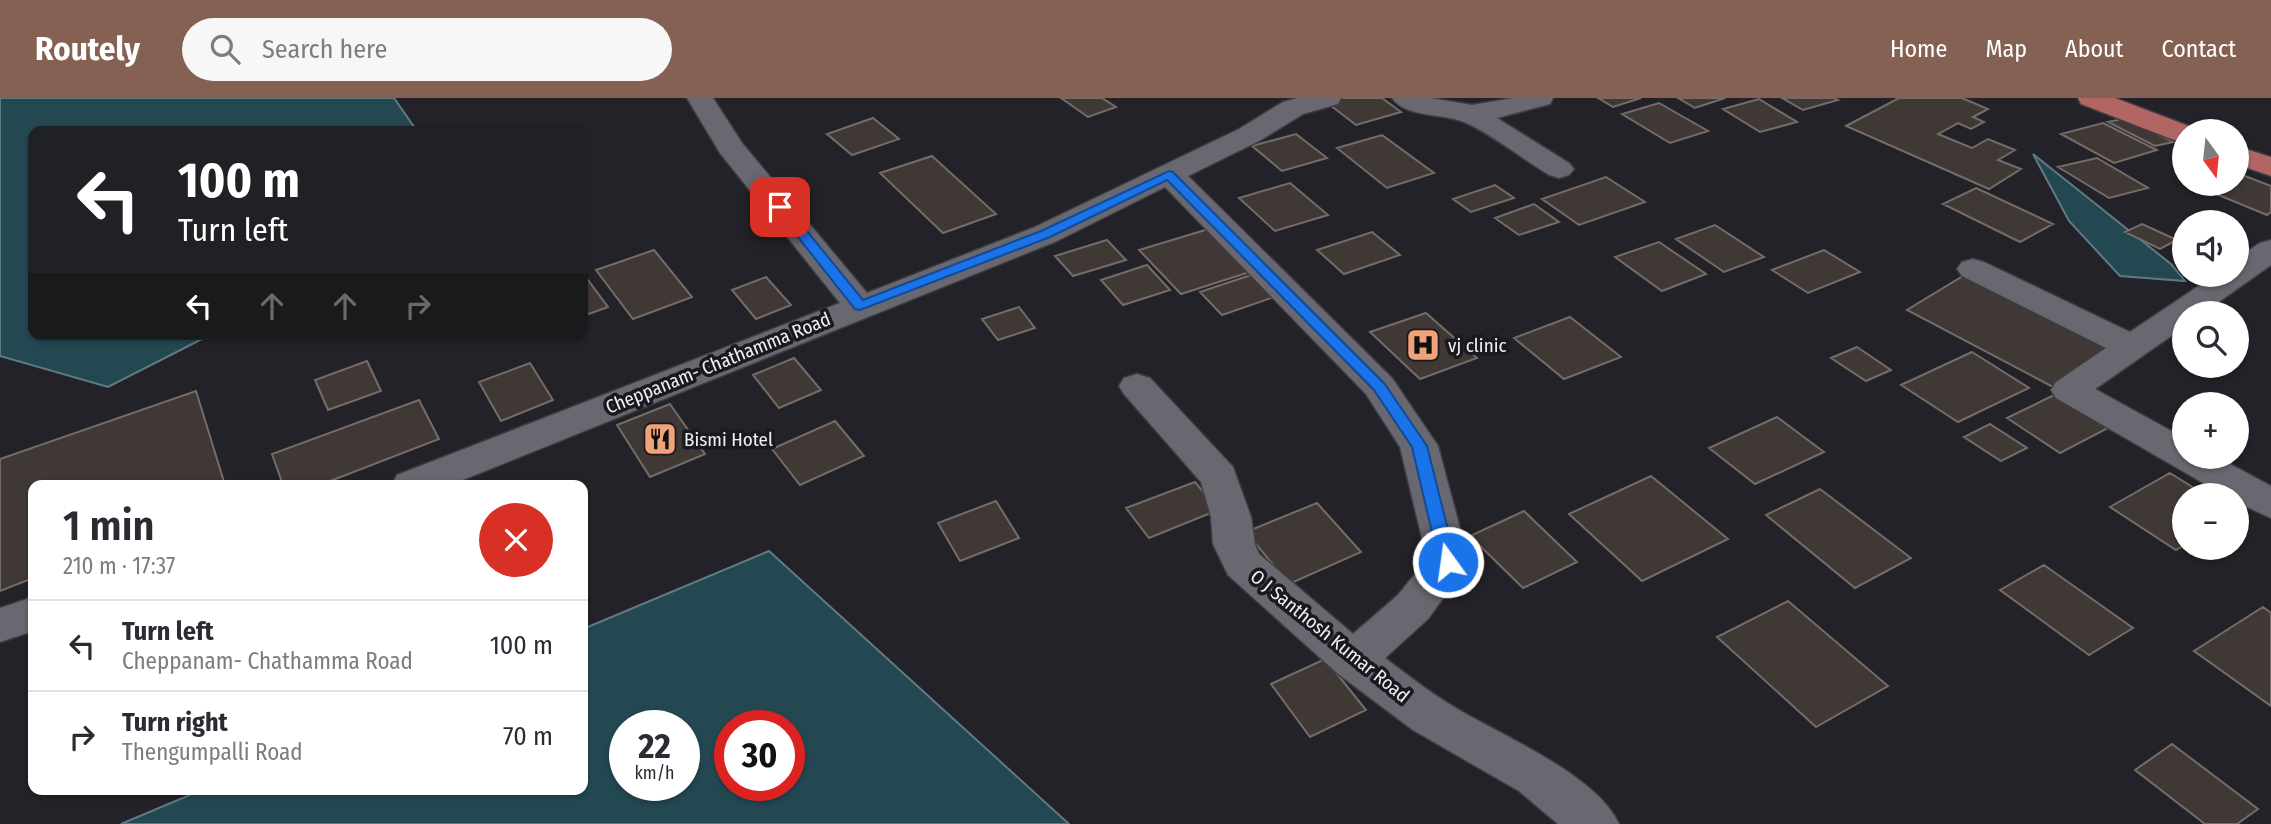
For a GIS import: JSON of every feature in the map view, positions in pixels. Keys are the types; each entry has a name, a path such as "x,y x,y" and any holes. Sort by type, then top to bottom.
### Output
{"main road":[{"path":"2091,98 2172,129"},
{"path":"2249,159 2271,167"}],"street":[{"path":"700,98 730,147 860,306"},
{"name":"Cheppanam- Chathamma Road","path":"424,480 1046,234 1250,135 1293,108 1328,98"},
{"path":"1405,98 1426,106 1472,115 1501,111 1540,98"},
{"path":"1472,115 1559,169"},
{"path":"1169,174 1379,386 1419,446 1448,562 1413,607 1353,660"},
{"path":"2249,265 2271,250"},
{"path":"1973,269 2130,346"},
{"path":"2172,449 2068,390 2217,287"},
{"name":"O J Santhosh Kumar Road","path":"1137,386 1219,477 1231,517 1234,544 1243,564 1353,660 1429,716 1536,776 1594,824"},
{"path":"2208,469 2271,504"},
{"path":"0,625 28,616"}],"water":[{"path":"0,98 394,98 414,126 28,126 28,340 200,340 108,387 0,356"},
{"path":"2033,154 2171,264 2172,280 2120,276 2069,221"},
{"path":"769,551 1069,824 121,824 190,795 588,795 588,627"}],"building":[{"path":"1061,98 1102,98 1116,107 1088,117"},
{"path":"1341,98 1382,98 1401,112 1356,125 1326,102"},
{"path":"1598,98 1641,98 1613,107"},
{"path":"1678,98 1725,98 1695,108"},
{"path":"1782,98 1834,98 1838,100 1803,110"},
{"path":"1899,98 1962,98 1988,109 1973,117 1984,122 1971,129 1958,123 1938,134 1972,148 1988,139 2015,150 1998,160 2021,169 1989,189 1846,126"},
{"path":"1759,99 1797,122 1760,132 1723,109"},
{"path":"1659,103 1708,131 1670,143 1622,114"},
{"path":"873,118 899,139 852,155 827,134"},
{"path":"2127,118 2172,142 2155,146 2108,122"},
{"path":"2103,123 2157,150 2114,163 2061,134"},
{"path":"1296,134 1327,158 1282,171 1252,146"},
{"path":"1382,135 1434,173 1387,188 1337,148"},
{"path":"932,156 996,214 943,233 880,173"},
{"path":"2097,158 2148,188 2109,198 2058,167"},
{"path":"1606,177 1645,202 1579,225 1542,199"},
{"path":"2249,178 2271,186 2271,212 2267,215 2221,196 2249,196"},
{"path":"1290,183 1328,215 1275,231 1239,198"},
{"path":"1495,185 1514,198 1471,212 1453,199"},
{"path":"1976,188 2053,224 2020,242 1943,204"},
{"path":"1534,204 1559,222 1519,235 1495,218"},
{"path":"2142,224 2172,238 2172,243 2160,249 2125,232"},
{"path":"1715,225 1764,257 1724,272 1676,239"},
{"path":"1212,228 1256,270 1181,294 1139,250"},
{"path":"1372,232 1400,255 1344,274 1317,250"},
{"path":"1107,240 1126,260 1073,276 1055,256"},
{"path":"1659,242 1706,274 1662,291 1615,257"},
{"path":"654,250 692,297 633,319 596,270"},
{"path":"1824,250 1860,272 1808,293 1772,270"},
{"path":"1147,265 1170,290 1123,305 1101,280"},
{"path":"1257,273 1280,295 1222,315 1200,292"},
{"path":"1968,273 2115,346 2055,388 1907,310"},
{"path":"766,277 791,305 756,319 732,290"},
{"path":"588,280 608,307 588,314"},
{"path":"1019,307 1035,328 998,340 982,319"},
{"name":"vj clinic","path":"1426,313 1477,358 1420,379 1370,332"},
{"path":"1570,317 1621,357 1564,379 1514,338"},
{"path":"1857,347 1891,370 1866,381 1831,358"},
{"path":"1972,352 2029,388 1958,422 1901,385"},
{"path":"794,358 821,390 779,408 753,375"},
{"path":"367,361 381,391 328,410 315,380"},
{"path":"530,363 553,400 501,421 479,382"},
{"path":"196,391 223,480 28,480 28,580 0,591 0,459"},
{"path":"2054,395 2108,428 2060,453 2007,418"},
{"path":"419,400 439,439 333,480 281,480 272,454"},
{"name":"Bismi Hotel","path":"670,404 705,454 650,477 617,425"},
{"path":"1777,417 1824,452 1755,484 1709,448"},
{"path":"835,421 864,456 800,485 772,449"},
{"path":"1990,424 2027,448 2001,461 1964,437"},
{"path":"2170,473 2186,483 2172,483 2172,547 2110,507"},
{"path":"1651,476 1728,539 1642,581 1569,514"},
{"path":"1195,482 1218,510 1149,538 1126,508"},
{"path":"1820,489 1911,558 1855,588 1766,515"},
{"path":"996,501 1019,538 960,561 938,523"},
{"path":"1317,503 1361,552 1289,584 1246,532"},
{"path":"1524,511 1577,562 1523,588 1470,536"},
{"path":"2044,565 2133,628 2089,655 2000,590"},
{"path":"1788,601 1888,686 1816,727 1717,637"},
{"path":"2263,607 2271,613 2271,706 2194,651"},
{"path":"1325,659 1366,710 1310,737 1271,684"},
{"path":"2172,744 2258,809 2237,824 2205,824 2135,770"}],"place":[{"name":"vj clinic","path":"1423,345"},
{"name":"Bismi Hotel","path":"660,439"}],"route":[{"path":"780,207 860,306 1046,234 1169,174 1379,386 1419,446 1448,562"}]}
